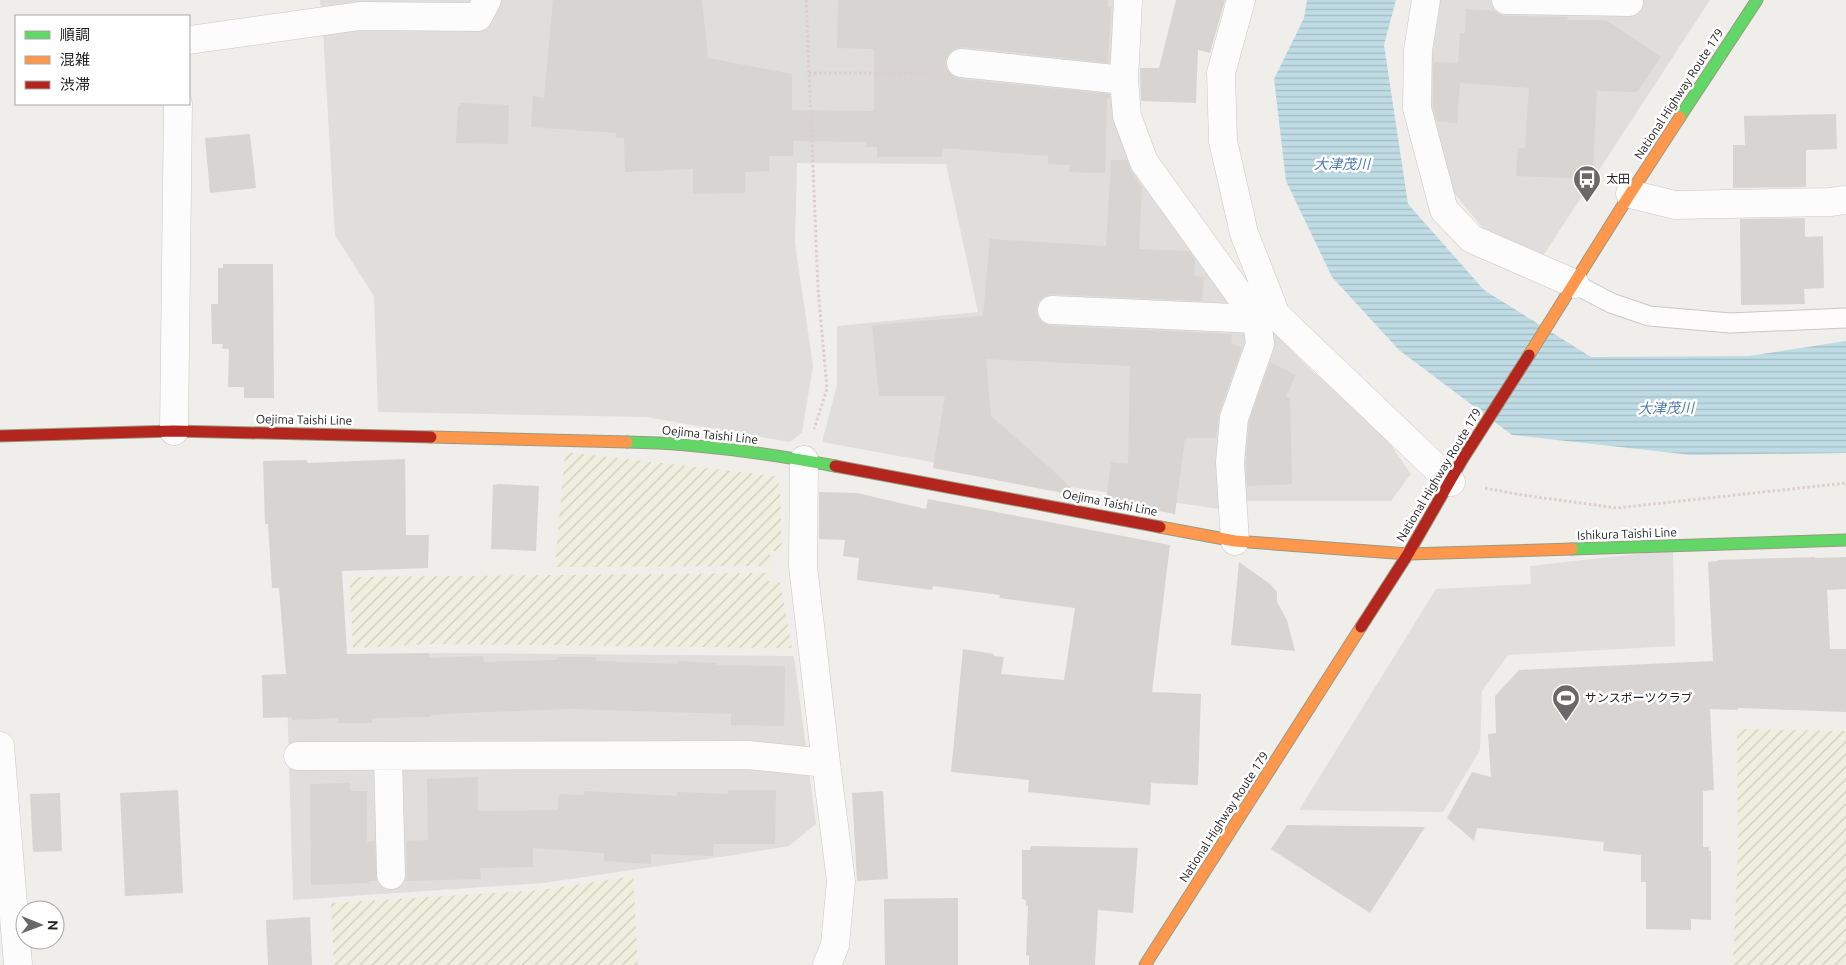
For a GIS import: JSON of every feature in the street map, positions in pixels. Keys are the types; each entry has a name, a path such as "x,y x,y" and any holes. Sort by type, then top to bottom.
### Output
{"main road":[{"name":"National Highway Route 179","path":"1146,965 1408,554 1456,471 1630,194 1758,0"},
{"name":"Oejima Taishi Line","path":"0,436 174,431 677,443 804,460 1235,540 1408,554"},
{"name":"Ishikura Taishi Line","path":"1408,554 1846,540"}],"street":[{"path":"190,40 360,16 478,17 487,0"},
{"path":"1128,0 1124,80 1127,116 1144,162 1266,317 1456,471"},
{"path":"1235,540 1230,462 1234,418 1260,344 1266,317 1223,141 1221,73 1241,0"},
{"path":"1426,0 1418,50 1416,108 1444,210 1472,238 1568,295"},
{"path":"1506,0 1629,2"},
{"path":"961,63 1124,80"},
{"path":"174,431 178,105"},
{"path":"1630,194 1675,205 1830,202 1846,200"},
{"path":"1052,310 1266,317"},
{"path":"804,460 803,566 842,881 835,945 827,965"},
{"path":"0,746 18,965"},
{"path":"298,756 748,755 826,763"},
{"path":"388,756 391,875"}],"lane":[{"path":"1568,295 1612,303 1649,316 1730,322 1846,318"}],"path":[{"path":"804,460 827,389 818,288 806,0"},
{"path":"809,73 960,73 961,63"},
{"path":"1456,471 1522,495 1616,508 1846,483"}],"shaded area":[{"path":"320,0 1113,0 1121,139 1198,252 1313,372 1370,415 1411,474 1391,501 1249,501 1219,509 1057,485 822,442 837,385 837,326 978,312 946,164 797,163 795,243 813,366 802,432 790,442 646,417 378,412 374,296 335,235"},
{"path":"1440,0 1710,0 1541,259 1482,227 1445,182 1426,102"},
{"path":"1673,550 1675,646 1508,655 1482,691 1480,750 1443,812 1299,810 1436,589 1531,584 1530,566"},
{"path":"437,653 794,656 816,824 789,846 543,883 293,900 286,660"}],"green space":[{"path":"565,452 775,476 780,487 782,551 770,551 770,566 555,567"},
{"path":"768,573 768,581 780,582 792,648 438,644 353,648 350,577"},
{"path":"1737,729 1846,731 1846,965 1733,965 1738,851"},
{"path":"633,876 638,965 334,965 331,903 541,890"}],"water":[{"name":"大津茂川","path":"1307,0 1396,0 1384,45 1408,204 1484,290 1591,357 1749,356 1846,341 1846,453 1691,455 1512,435 1399,350 1332,277 1286,181 1274,79 1304,18"}],"building":[{"path":"553,0 702,0 708,58 792,74 792,110 874,111 874,49 837,48 838,0 1108,0 1108,7 1111,7 1108,63 963,47 949,53 945,62 951,75 959,79 1110,94 1110,99 1107,99 1105,173 1069,172 1069,165 1048,164 1048,156 942,148 942,157 877,157 877,147 866,147 866,142 793,141 793,156 769,156 769,171 745,172 745,193 693,194 693,169 625,172 624,138 616,138 616,133 531,127 533,96 544,98"},
{"path":"1176,0 1225,0 1210,53 1198,50 1196,103 1141,101 1140,68 1159,68"},
{"path":"1466,9 1495,11 1506,16 1568,17 1567,20 1606,20 1661,57 1637,92 1597,91 1593,166 1588,166 1586,179 1516,176 1518,148 1525,148 1529,88 1460,83 1457,123 1437,121 1433,106 1433,62 1458,63 1460,33 1465,33"},
{"path":"460,103 509,105 508,144 456,143 458,106 460,106"},
{"path":"1836,114 1837,149 1806,150 1806,187 1733,188 1733,145 1745,145 1744,116"},
{"path":"250,134 256,188 210,193 205,138"},
{"path":"1111,160 1127,160 1131,171 1142,187 1139,249 1189,251 1195,260 1194,276 1204,277 1202,301 1053,294 1045,296 1039,301 1036,310 1038,317 1043,323 1051,326 1232,334 1231,343 1242,348 1219,413 1216,438 1185,438 1175,514 1106,501 1111,462 1128,464 1130,366 986,359 991,416 1079,496 933,468 945,396 879,396 872,325 983,316 990,239 1106,246"},
{"path":"1805,218 1805,237 1823,236 1824,288 1804,289 1805,304 1741,305 1740,219"},
{"path":"223,264 273,264 274,398 244,398 244,387 228,387 229,349 222,349 223,344 212,344 211,304 218,304 218,268 223,268"},
{"path":"1270,362 1296,375 1286,396 1290,399 1292,484 1247,486 1246,462 1249,421"},
{"path":"405,459 406,535 429,535 428,568 342,571 347,654 429,653 429,658 483,656 484,662 557,660 557,657 596,657 596,661 678,664 678,661 717,663 717,665 785,666 784,726 731,725 731,714 571,709 431,715 431,717 372,718 372,723 338,723 338,718 292,720 292,717 263,718 262,675 286,674 279,588 272,588 268,524 265,524 263,461 306,460 308,463"},
{"path":"493,485 539,486 536,551 491,549"},
{"path":"819,492 857,493 926,509 928,499 1170,545 1152,692 1201,694 1198,785 1151,783 1150,805 1028,792 1029,780 951,772 963,649 1004,657 1001,674 1064,680 1075,608 999,598 1000,595 933,586 932,590 857,580 859,558 843,556 845,540 819,539"},
{"path":"1846,557 1846,589 1827,590 1830,649 1846,649 1846,712 1738,708 1738,710 1710,709 1714,790 1703,791 1703,847 1709,847 1709,851 1711,851 1711,920 1691,919 1691,930 1646,929 1646,882 1641,882 1641,855 1603,851 1604,842 1477,828 1474,841 1447,818 1472,772 1491,777 1488,734 1496,733 1495,696 1519,670 1713,661 1708,562 1717,560"},
{"path":"1239,562 1270,584 1277,592 1277,602 1287,620 1295,651 1231,645"},
{"path":"478,777 478,811 558,810 559,794 584,795 584,791 677,796 677,792 728,794 728,790 776,790 775,844 714,844 713,856 651,854 651,864 604,861 604,853 533,848 533,867 480,868 481,879 405,881 407,875 406,841 428,840 427,779"},
{"path":"350,783 350,791 367,791 367,842 375,841 377,881 369,881 369,883 311,885 310,784"},
{"path":"178,790 183,893 125,896 120,793"},
{"path":"883,791 888,879 857,881 852,793"},
{"path":"60,793 62,851 33,852 30,794"},
{"path":"1287,825 1425,827 1370,913 1271,849"},
{"path":"1031,846 1138,848 1133,913 1098,910 1095,965 1029,965 1029,956 1026,955 1028,906 1026,906 1026,900 1022,899 1022,850 1030,850"},
{"path":"958,898 958,965 885,965 884,899"},
{"path":"310,917 312,965 268,965 266,920"}],"traffic: fast":[{"path":"1680,117 1757,0"},
{"path":"627,442 731,449 835,466"},
{"path":"1572,549 1846,540"}],"traffic: slow":[{"path":"1529,355 1680,117"},
{"path":"431,437 627,442"},
{"path":"1160,527 1235,541 1408,554 1572,549"},
{"path":"1145,965 1361,627"}],"traffic: jam":[{"path":"1361,627 1408,554 1462,460 1529,355"},
{"path":"0,436 174,431 431,437"},
{"path":"835,466 1160,527"}],"place":[{"name":"太田","path":"1587,203"},
{"name":"サンスポーツクラブ","path":"1566,722"}]}
